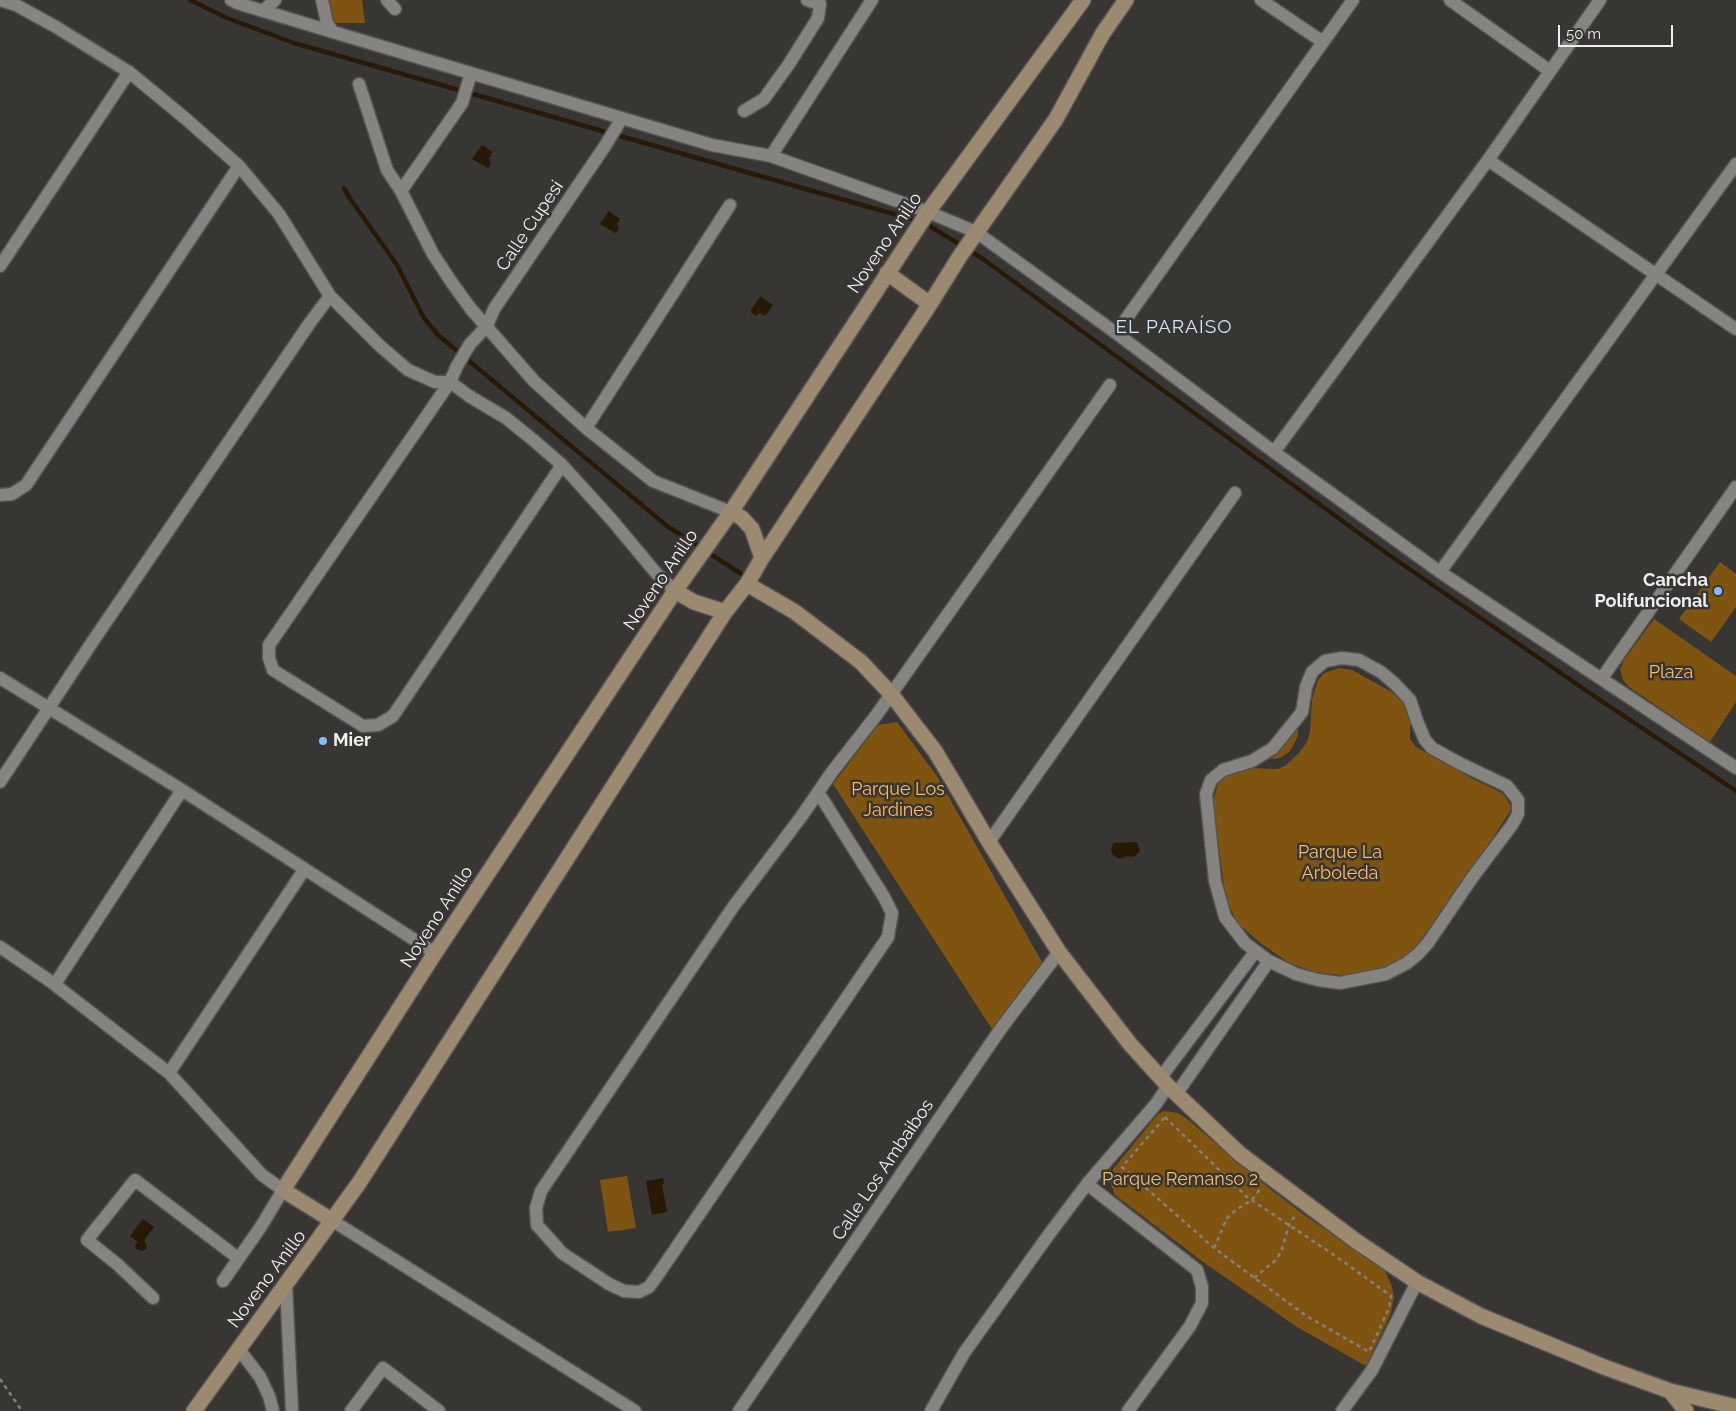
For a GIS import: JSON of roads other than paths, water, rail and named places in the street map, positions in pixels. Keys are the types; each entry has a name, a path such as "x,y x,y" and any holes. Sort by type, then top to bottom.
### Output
{"street":[{"path":"230,0 712,145 771,156 926,214 973,237 1116,333 1274,452 1440,572 1736,768"},
{"path":"263,11 275,0"},
{"path":"322,0 327,23 333,32"},
{"path":"744,111 764,99 818,18 824,2 807,0"},
{"path":"771,156 872,0"},
{"name":"Noveno Anillo","path":"283,1190 435,953 675,591 730,512 926,214 1083,0"},
{"path":"762,558 960,256 1056,120 1103,33 1126,0"},
{"path":"1260,0 1323,42"},
{"path":"1116,333 1353,0"},
{"path":"1450,0 1550,71"},
{"path":"1274,452 1488,160 1600,0"},
{"path":"2,5 16,6 56,27 129,72 239,166 279,214 330,296 378,345 408,370 435,382 450,382 469,396 506,418 562,466 656,573 675,591 694,602 725,612"},
{"path":"0,266 129,72"},
{"path":"401,191 462,102 471,73"},
{"path":"360,84 387,170 401,191 433,254 452,283 487,326 534,381 586,428 652,481 742,518 752,529 762,558"},
{"name":"Calle Cupesi","path":"562,466 393,716 378,725 362,726 273,670 269,658 269,644 450,382 456,366 470,344 487,326 494,309 622,118"},
{"path":"1488,160 1736,328"},
{"path":"1440,572 1736,164"},
{"path":"0,495 12,494 26,485 239,166"},
{"path":"586,428 730,204"},
{"path":"887,273 930,304"},
{"path":"0,782 98,633 330,296"},
{"path":"818,792 884,897 892,913 888,937 649,1287 639,1292 624,1291 603,1280 562,1253 537,1225 536,1208 541,1191 733,907 832,772 875,717 1110,385"},
{"path":"1602,678 1736,486"},
{"path":"989,842 1235,493"},
{"name":"Noveno Anillo","path":"194,1411 359,1183 725,612 747,584 762,558"},
{"path":"747,584 795,612 861,662 891,694 935,751 989,842 1059,952 1130,1044 1240,1154 1356,1241 1418,1282 1481,1316 1604,1367 1670,1391 1736,1407"},
{"path":"1342,658 1359,660 1381,672 1410,700 1416,720 1432,748 1507,786 1518,800 1518,814 1428,943 1407,963 1386,974 1340,983 1296,974 1269,962 1255,952 1245,943 1225,917 1215,881 1206,794 1211,780 1223,770 1252,761 1273,748 1302,712 1306,687 1312,672 1325,661 1342,658"},
{"path":"0,678 182,790 435,953"},
{"path":"55,984 182,790"},
{"path":"169,1073 304,870"},
{"path":"0,947 55,984 169,1073 262,1175 636,1411"},
{"name":"Calle Los Ambaibos","path":"739,1411 1002,1027 1059,952"},
{"path":"931,1411 964,1353 1087,1184 1156,1104 1255,952"},
{"path":"1169,1085 1269,962"},
{"path":"153,1298 117,1264 87,1240 135,1180 238,1258"},
{"path":"1087,1184 1197,1270 1202,1287 1202,1303 1190,1326 1128,1411"},
{"path":"223,1281 283,1190"},
{"path":"1342,1411 1372,1370 1418,1282"},
{"path":"286,1285 292,1411"},
{"path":"238,1348 260,1377 269,1396 272,1411"},
{"path":"351,1411 383,1368 440,1411"},
{"path":"1670,1391 1686,1411"}],"waterway":[{"path":"190,0 227,18 294,43 925,223 983,259 1389,555 1736,791"},
{"path":"344,188 397,265 424,318 438,335 667,526 743,575"}],"place":[{"name":"Cancha Polifuncional","path":"1718,591"},
{"name":"Mier","path":"323,741"}],"district":[{"name":"EL PARAÍSO","path":"1174,327"}],"park label":[{"name":"Plaza","path":"1671,673"},
{"name":"Parque Los Jardines","path":"898,800"},
{"name":"Parque La Arboleda","path":"1340,863"},
{"name":"Parque Remanso 2","path":"1180,1180"}]}
